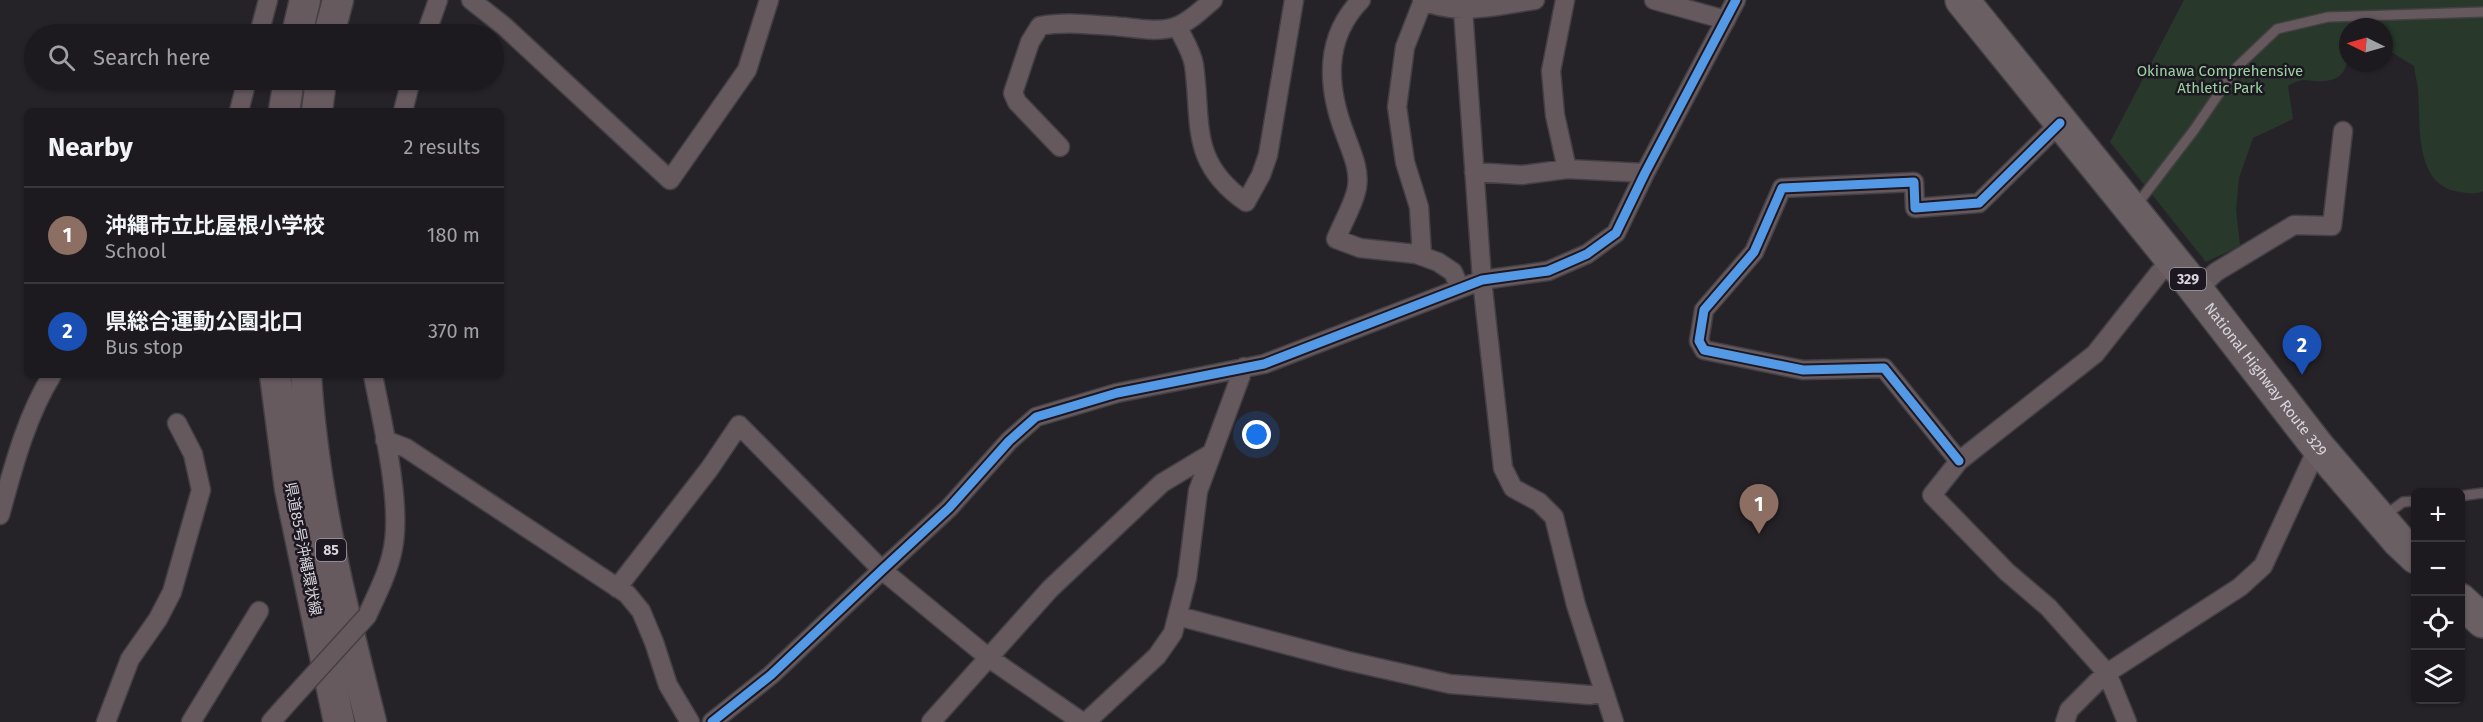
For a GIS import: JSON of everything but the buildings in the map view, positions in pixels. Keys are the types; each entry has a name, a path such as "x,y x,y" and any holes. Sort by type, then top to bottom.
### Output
{"highway":[{"name":"National Highway Route 329","path":"1962,0 2172,260 2318,447 2411,553"},
{"path":"2465,605 2483,621"}],"main road":[{"path":"333,24 338,0"},
{"path":"299,24 303,2"},
{"path":"284,108 287,90"},
{"path":"317,108 320,90"},
{"name":"県道85号沖縄環状線","path":"275,378 291,489 339,722"},
{"name":"県道85号沖縄環状線","path":"306,378 324,511 370,722"}],"street":[{"path":"262,24 268,0"},
{"path":"430,24 438,0"},
{"path":"471,0 501,24"},
{"path":"504,26 670,180 747,70 769,0"},
{"path":"1060,147 1017,102 1013,93 1030,42 1040,26 1053,24 1161,30 1177,26 1213,0"},
{"path":"1177,26 1194,62 1197,118 1205,155 1227,189 1246,202 1261,175 1268,155 1294,0"},
{"path":"1360,0 1340,30 1331,69 1332,96 1356,163 1357,188 1336,239 1360,248 1422,256 1438,262 1453,272 1460,288"},
{"path":"1422,256 1419,207 1405,162 1397,107 1406,47 1422,0 1440,7 1535,0"},
{"path":"1565,0 1551,71 1555,115 1567,169"},
{"path":"1654,0 1726,20"},
{"path":"712,722 771,675 949,508 1009,441 1036,417 1117,393 1263,364 1482,280 1548,271 1587,254 1616,233 1736,0"},
{"path":"303,2 323,24"},
{"path":"1464,4 1482,280 1503,468 1513,488 1539,502 1554,517 1576,605 1614,722"},
{"path":"240,108 244,90"},
{"path":"404,108 408,90"},
{"path":"1959,461 1884,368 1803,370 1704,350 1699,341 1704,310 1754,252 1782,188 1914,182 1915,208 1979,203 2060,123"},
{"path":"2196,291 2216,272 2294,225 2332,226 2343,131"},
{"path":"1474,172 1522,176 1567,169 1645,173"},
{"path":"2127,722 2107,673 2048,607 2007,572 1932,495 1959,461 2095,354 2159,273 2172,260"},
{"path":"616,588 710,468 739,426 882,570 989,658 1084,722 1157,656 1173,633 1187,578 1198,491 1244,367"},
{"path":"0,515 15,460 42,390 50,378"},
{"path":"271,722 368,616 382,583 393,547 395,508 374,378"},
{"path":"106,722 130,659 158,619 172,592 199,502 201,490 193,454 177,423"},
{"path":"385,440 406,448 627,594 641,611 668,686 690,722"},
{"path":"2065,722 2069,710 2107,673 2240,587 2263,566 2318,447"},
{"path":"931,722 1050,589 1162,483 1212,453"},
{"path":"191,722 259,611"},
{"path":"1178,616 1348,661 1450,684 1590,695 1603,692"}],"lane":[{"path":"2132,211 2194,130 2237,67 2277,29 2328,17 2483,12"},
{"path":"2465,495 2483,493"},
{"path":"2380,519 2403,502 2411,501"}],"green space":[{"name":"Okinawa Comprehensive Athletic Park","path":"2184,0 2483,0 2483,191 2460,192 2445,187 2434,178 2427,166 2422,151 2418,89 2414,66 2393,53 2393,18 2339,18 2339,72 2343,72 2334,79 2303,80 2288,86 2293,119 2253,138 2239,178 2236,210 2240,246 2206,262 2110,142"}],"cycle path":[{"path":"712,722 771,675 949,508 1009,441 1036,417 1117,393 1264,364 1482,280 1548,271 1587,254 1616,233 1736,0"},
{"path":"1959,461 1884,368 1803,370 1704,350 1699,341 1704,310 1754,252 1782,188 1914,182 1915,208 1979,203 2060,123"}],"place":[{"name":"県総合運動公園北口","path":"2302,375"},
{"name":"沖縄市立比屋根小学校","path":"1759,534"}]}
